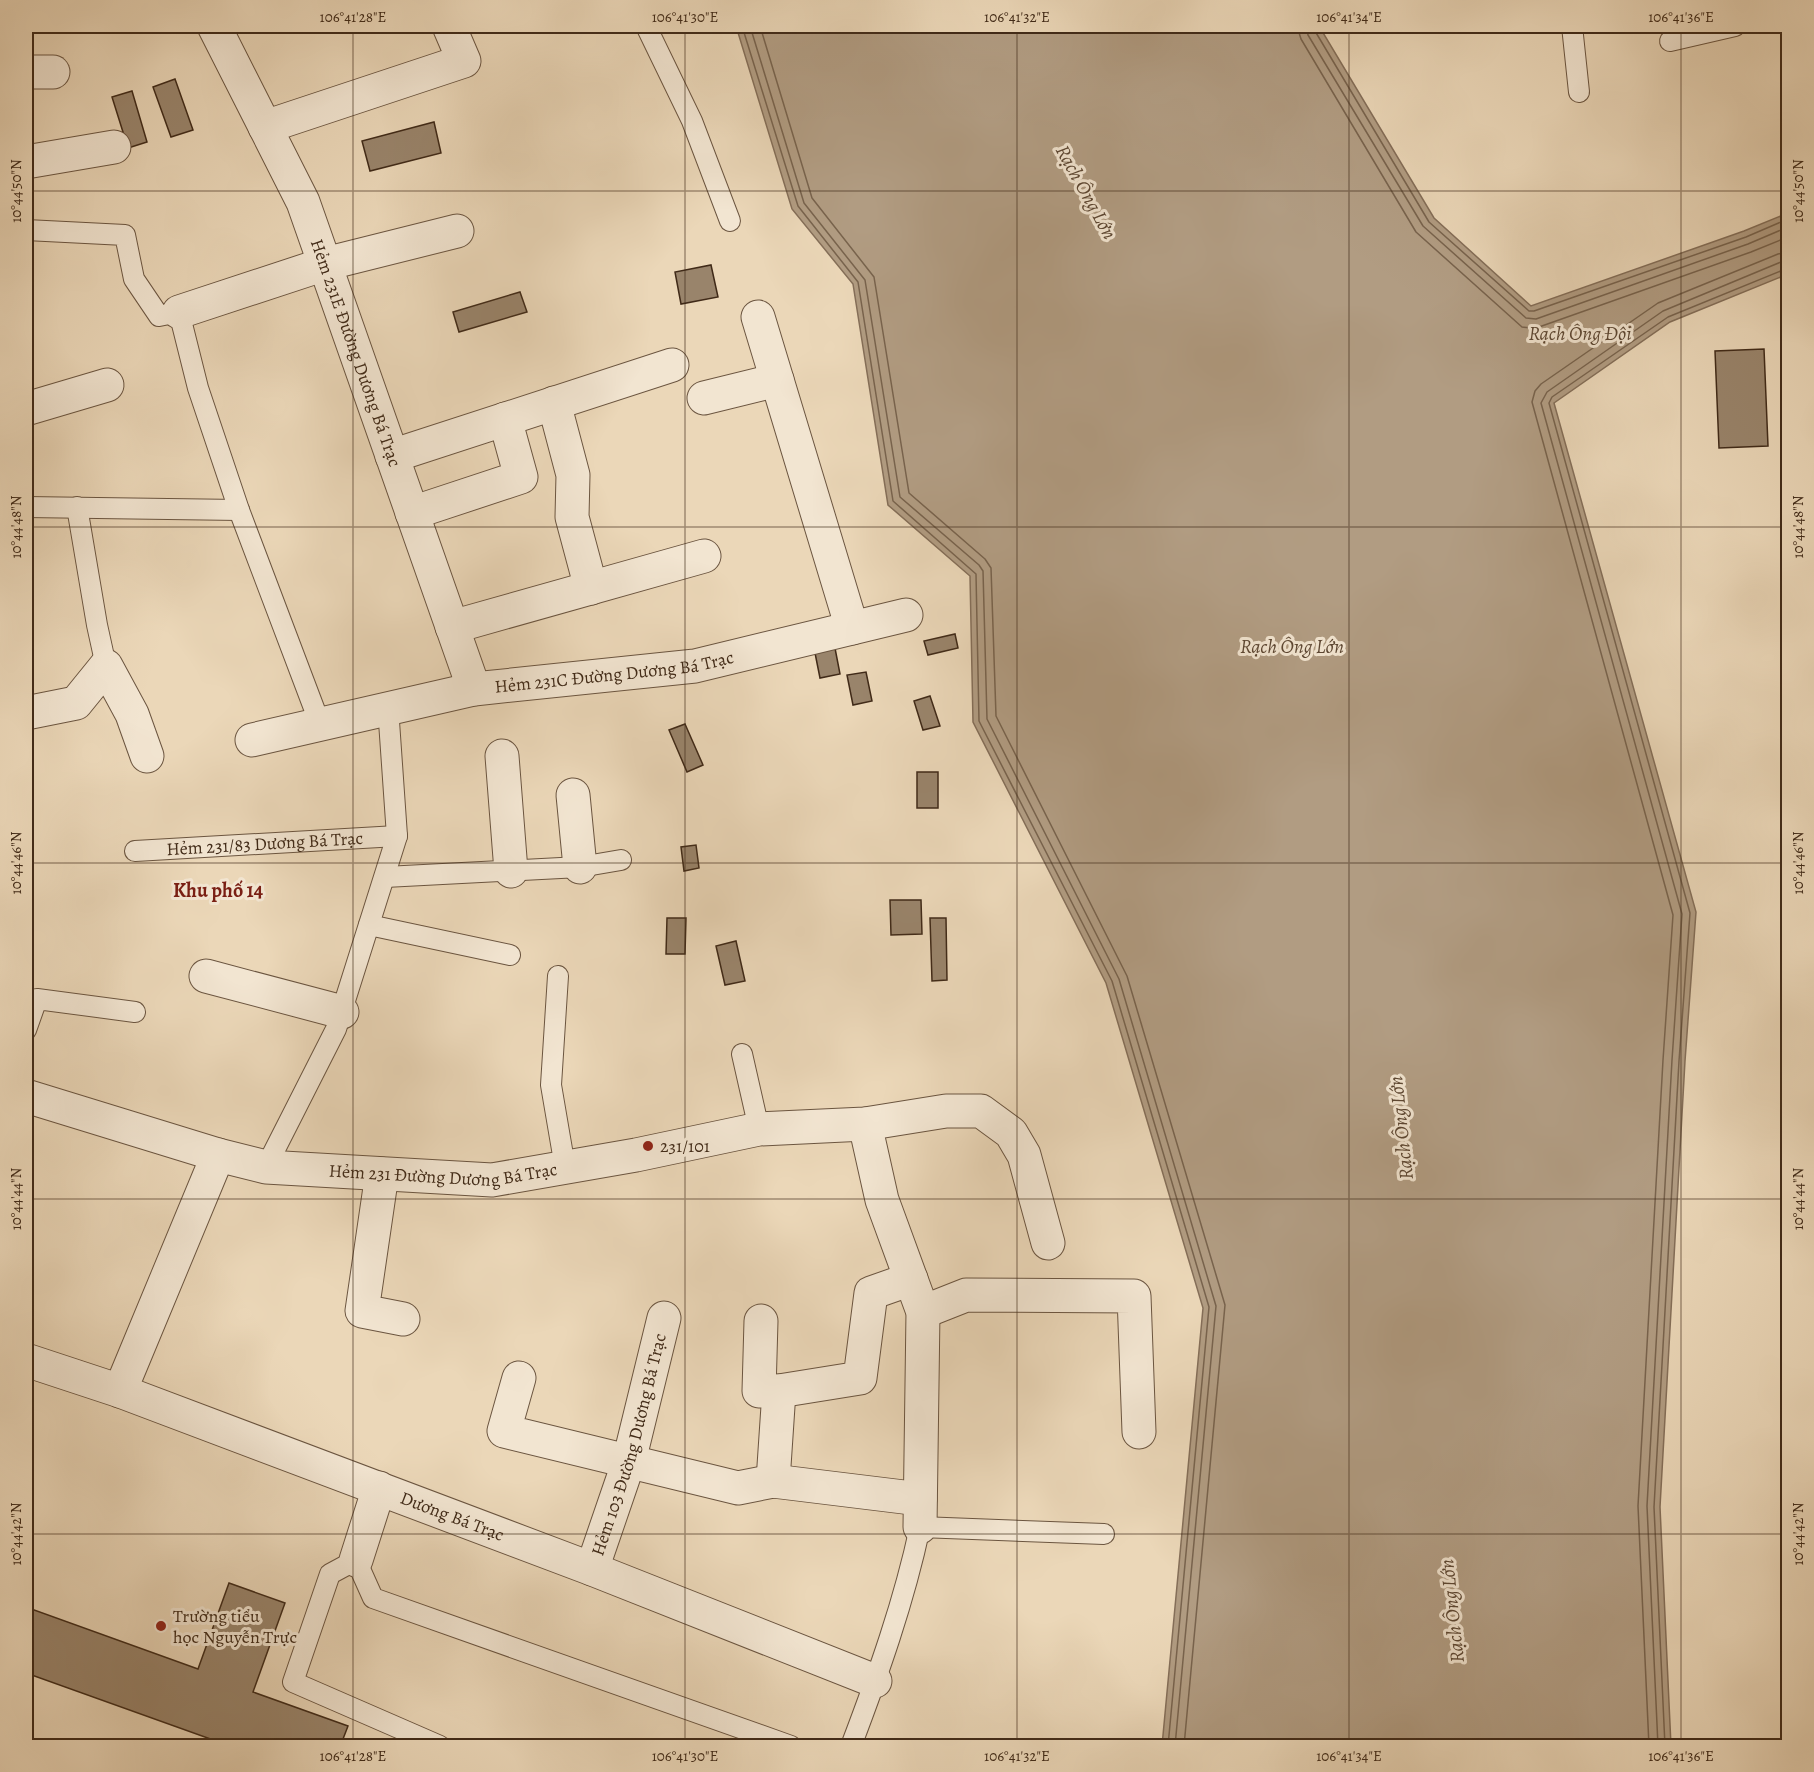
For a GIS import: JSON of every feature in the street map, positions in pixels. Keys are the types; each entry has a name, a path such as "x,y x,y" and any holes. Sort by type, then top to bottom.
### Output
{"street":[{"name":"Hẻm 231E Đường Dương Bá Trạc","path":"214,26 303,202 474,689"},
{"path":"265,127 464,61 449,26"},
{"path":"26,162 114,147"},
{"path":"179,312 325,264 457,231"},
{"path":"758,317 852,628"},
{"path":"392,456 672,365"},
{"path":"704,398 777,381"},
{"path":"26,409 107,385"},
{"path":"554,403 573,475 572,517 591,588"},
{"path":"412,513 522,477 505,419"},
{"path":"452,627 704,556"},
{"name":"Hẻm 231C Đường Dương Bá Trạc","path":"252,740 474,689 695,666 906,615"},
{"path":"26,706 76,703 106,666 132,714 147,756"},
{"path":"502,756 511,871"},
{"path":"573,795 580,867"},
{"path":"207,976 342,1012"},
{"name":"Hẻm 231 Đường Dương Bá Trạc","path":"26,1096 218,1155 266,1167 492,1180 759,1129 865,1124 946,1111 981,1111 1011,1133 1024,1155 1048,1243"},
{"path":"519,1378 504,1431 738,1488 772,1481 920,1513 922,1312 882,1200 865,1124"},
{"path":"120,1390 218,1155"},
{"path":"382,1174 362,1311 403,1319"},
{"path":"761,1321 759,1391 779,1391 860,1378 871,1293 911,1279"},
{"path":"922,1312 966,1295 1134,1296 1139,1432"},
{"name":"Hẻm 103 Đường Dương Bá Trạc","path":"592,1569 629,1461 664,1318"},
{"name":"Dương Bá Trạc","path":"26,1360 120,1390 592,1569 875,1681"},
{"path":"772,1481 779,1391"},
{"path":"356,1560 379,1488"}],"lane":[{"path":"646,26 692,121 730,221"},
{"path":"1572,26 1579,92"},
{"path":"1670,41 1735,26"},
{"path":"26,230 125,235 134,279 159,316 179,312 198,388 239,510 320,724"},
{"path":"26,507 239,510"},
{"path":"77,507 106,666"},
{"path":"266,1167 336,1029 397,836 388,708"},
{"name":"Hẻm 231/83 Dương Bá Trạc","path":"135,851 397,836"},
{"path":"385,877 580,867 621,860"},
{"path":"369,925 510,955"},
{"path":"558,976 551,1085 565,1167"},
{"path":"26,1030 37,999 135,1012"},
{"path":"742,1054 759,1129"},
{"path":"851,1746 875,1681 911,1569 920,1513 1104,1534"},
{"path":"440,1746 292,1682 330,1574 356,1560 373,1598 791,1746"}],"water":[{"name":"Rạch Ông Lớn","path":"736,26 1319,26 1434,218 1531,306 1744,231 1788,213 1788,274 1670,322 1554,403 1696,912 1685,1061 1660,1507 1671,1746 1162,1746 1203,1308 1106,983 973,722 970,576 888,505 853,284 792,209"}],"building":[{"path":"175,79 193,130 171,137 153,87"},
{"path":"132,91 147,142 128,148 112,97"},
{"path":"434,122 441,153 370,171 362,141"},
{"path":"711,265 718,297 681,304 675,272"},
{"path":"520,292 527,312 459,332 453,312"},
{"path":"1764,349 1768,446 1719,448 1715,351"},
{"path":"955,634 958,648 928,655 924,641"},
{"path":"834,643 840,674 820,678 814,648"},
{"path":"866,672 872,701 853,705 847,675"},
{"path":"930,696 940,726 923,730 914,701"},
{"path":"685,724 703,765 687,772 669,730"},
{"path":"917,772 938,772 938,808 917,808"},
{"path":"696,845 699,868 684,871 681,847"},
{"path":"890,900 921,900 922,934 891,935"},
{"path":"667,918 686,918 685,954 666,954"},
{"path":"930,918 946,918 947,980 932,981"},
{"path":"736,941 745,981 725,985 716,946"},
{"path":"229,1583 285,1603 253,1692 348,1726 343,1739 363,1746 230,1746 26,1673 26,1607 198,1669"}],"place":[{"name":"231/101","path":"648,1146"},
{"name":"Trường tiểu học Nguyễn Trực","path":"161,1626"}],"district":[{"name":"Khu phố 14","path":"218,890"}],"water label":[{"name":"Rạch Ông Đội","path":"1580,333"}]}
